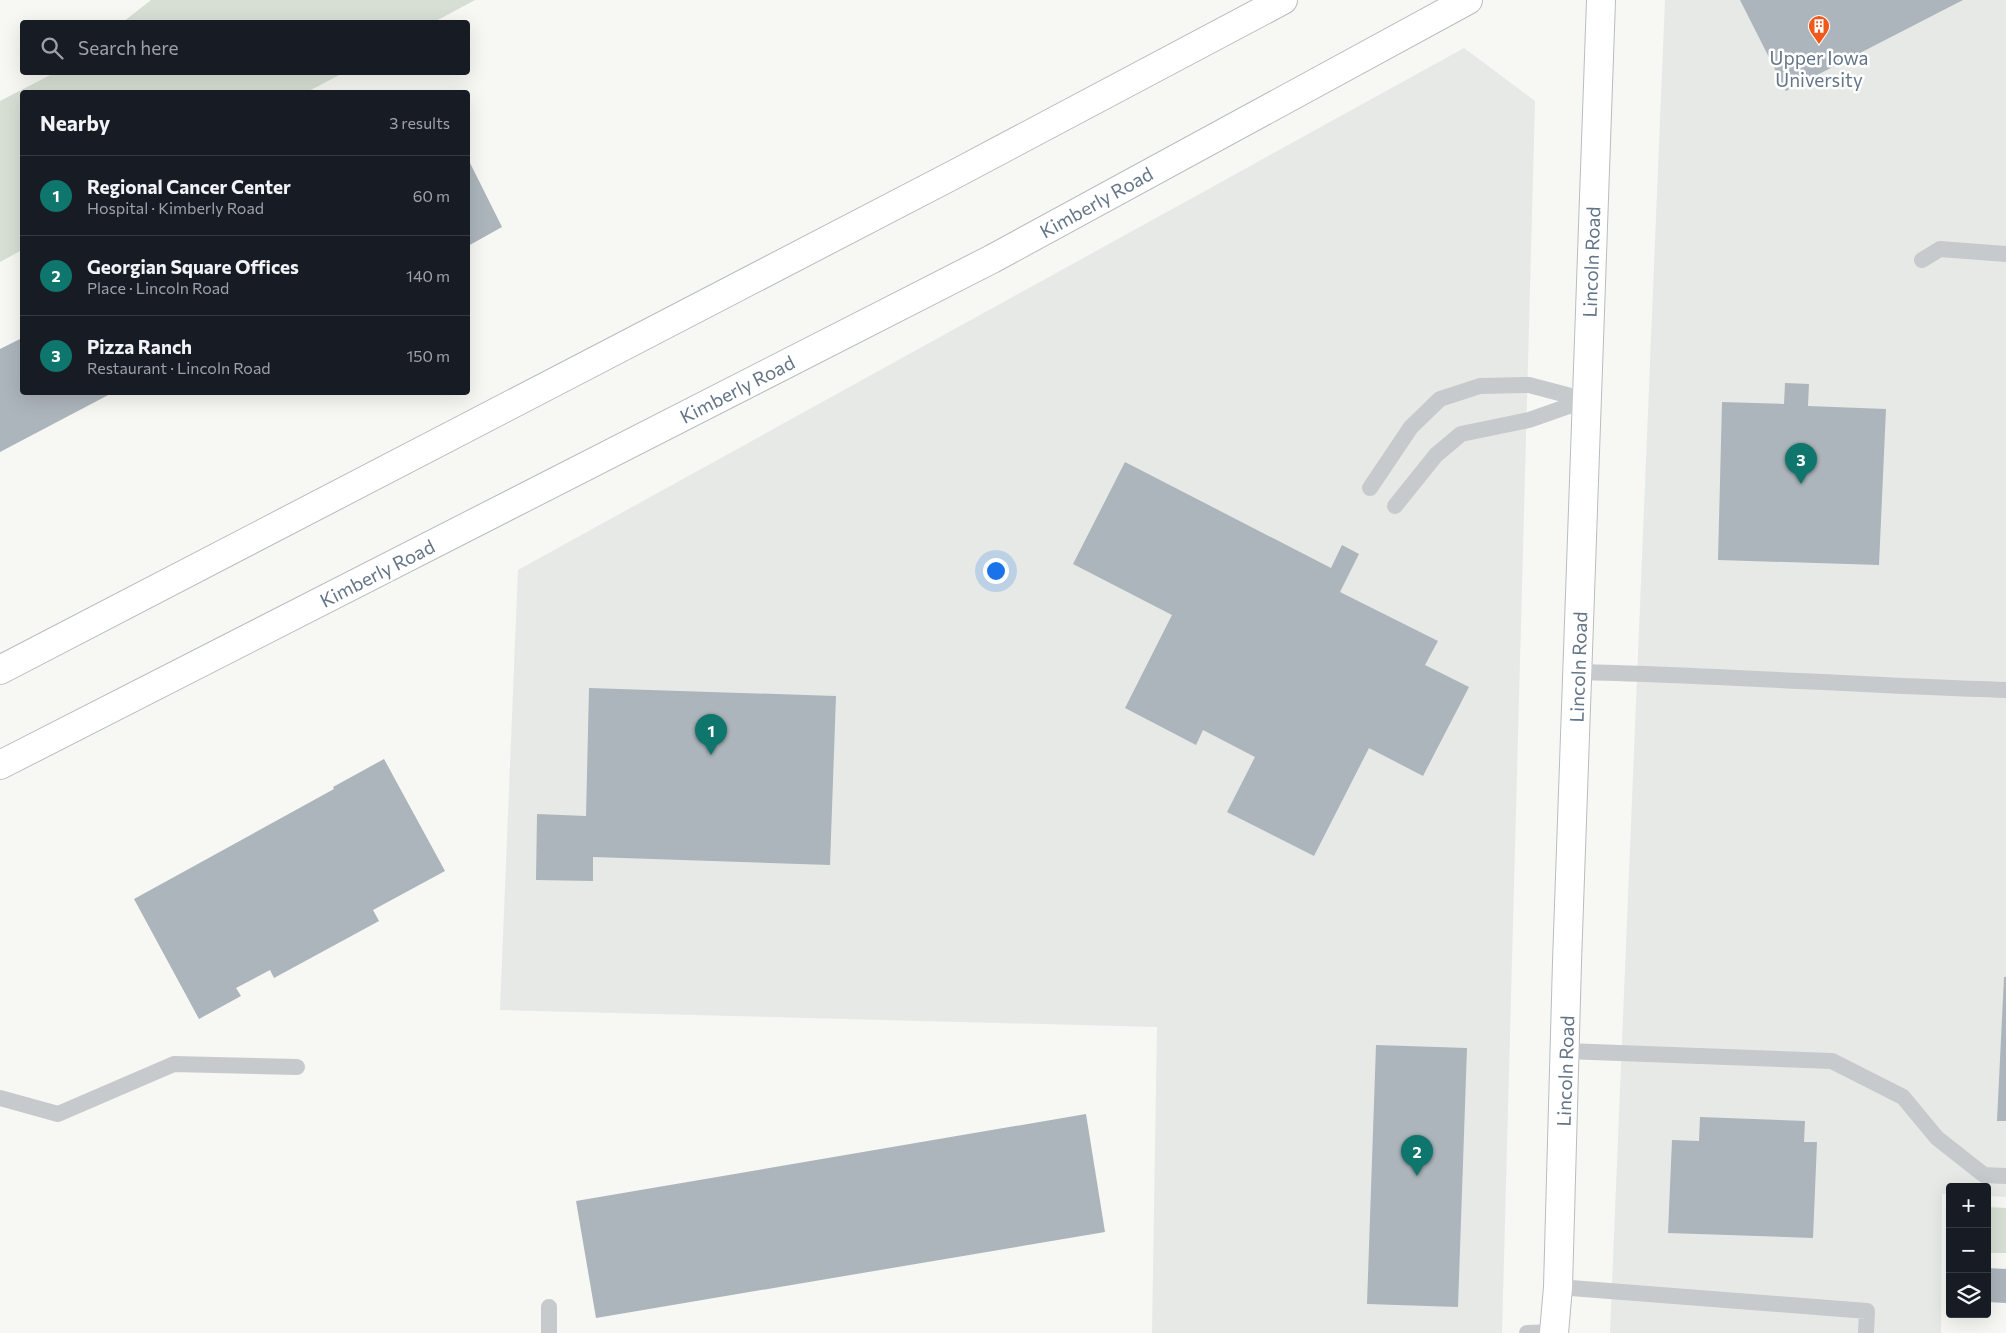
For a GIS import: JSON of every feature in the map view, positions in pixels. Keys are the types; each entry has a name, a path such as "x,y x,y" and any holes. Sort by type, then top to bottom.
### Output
{"main road":[{"path":"0,670 946,179 1283,0"},
{"name":"Kimberly Road","path":"0,766 992,259 1468,0"},
{"name":"Lincoln Road","path":"1554,1332 1558,1287 1567,962 1601,0"}],"lane":[{"path":"1922,260 1940,249 2006,254"},
{"path":"1370,488 1411,427 1440,399 1480,386 1529,384 1586,400"},
{"path":"1395,506 1436,455 1461,434 1529,420 1586,400"},
{"path":"1578,672 1681,674 2006,690"},
{"path":"1566,1051 1832,1061 1903,1097 1937,1138 1984,1174 2006,1176"},
{"path":"0,1098 58,1114 174,1064 297,1068"},
{"path":"1558,1287 1867,1311 1866,1333"},
{"path":"549,1307 549,1333"},
{"path":"1527,1333 1554,1332"}],"shaded area":[{"path":"151,0 475,0 438,20 126,20"},
{"path":"1665,0 2006,0 2006,1197 1991,1196 1991,1183 1946,1183 1946,1194 1942,1194 1941,1333 1610,1333"},
{"path":"1464,48 1535,101 1502,1333 1152,1333 1157,1027 500,1010 518,570"},
{"path":"50,75 339,75 311,90 21,90"},
{"path":"20,91 20,251 0,262 0,101"},
{"path":"1991,1207 2006,1208 2006,1253 1991,1253"}],"building":[{"name":"Upper Iowa University","path":"1740,0 1963,0 1786,91"},
{"path":"470,163 502,227 470,245"},
{"path":"20,339 20,395 108,395 0,452 0,349"},
{"path":"1785,383 1809,384 1808,406 1886,409 1879,565 1718,560 1722,402 1784,404"},
{"path":"1125,462 1331,568 1342,545 1359,554 1340,592 1438,641 1425,665 1469,687 1423,776 1369,748 1314,856 1227,812 1255,757 1203,730 1196,745 1125,708 1172,615 1073,564"},
{"path":"589,688 836,696 830,865 593,857 593,881 536,880 537,814 586,816"},
{"path":"384,759 445,871 373,910 379,921 274,978 270,970 236,988 241,996 199,1019 134,899 334,789 333,787"},
{"path":"2004,977 2006,977 2006,1121 1997,1121"},
{"path":"1376,1045 1467,1048 1458,1307 1367,1304"},
{"path":"1086,1114 1105,1232 596,1318 576,1201"},
{"path":"1700,1117 1805,1121 1804,1142 1817,1142 1813,1238 1668,1233 1672,1140 1699,1141"},
{"path":"1991,1268 2006,1269 2006,1303 1991,1302"}],"place":[{"name":"Upper Iowa University","path":"1819,45"},
{"name":"Pizza Ranch","path":"1801,484"},
{"name":"Regional Cancer Center","path":"711,755"},
{"name":"Georgian Square Offices","path":"1417,1176"}]}
